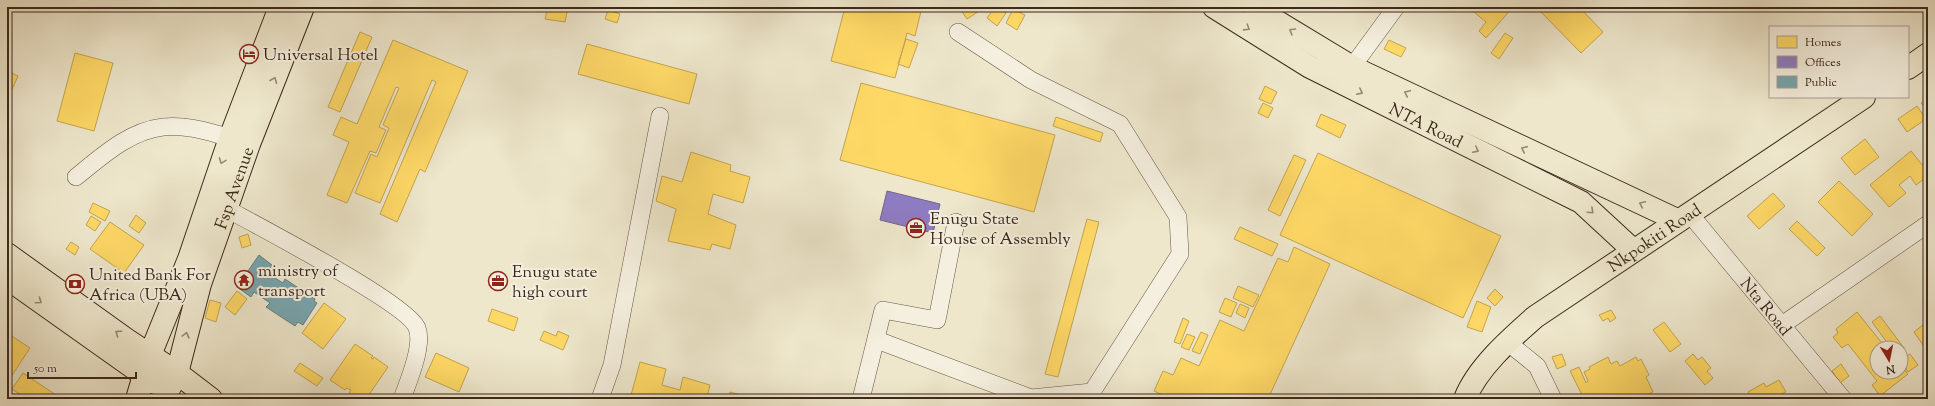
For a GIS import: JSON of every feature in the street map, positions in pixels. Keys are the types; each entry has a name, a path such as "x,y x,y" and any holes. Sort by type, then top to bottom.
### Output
{"main road":[{"name":"Fsp Avenue","path":"169,396 177,373 200,284 218,204 252,109 280,7"},
{"name":"Fsp Avenue","path":"252,109 303,7"},
{"name":"NTA Road","path":"1214,7 1310,67 1581,202 1633,250"},
{"name":"NTA Road","path":"1253,7 1352,67 1683,217"},
{"path":"1909,67 1928,54"},
{"name":"Nkpokiti Road","path":"1465,399 1487,364 1506,342 1535,317 1633,250 1862,98"},
{"name":"Fsp Avenue","path":"137,399 150,355 189,259 218,204"},
{"path":"7,254 177,373 211,399"},
{"path":"7,278 143,375 169,396"}],"street":[{"path":"1352,67 1396,7"},
{"path":"876,340 1031,398 1092,392 1180,254 1178,217 1120,124 1031,80 958,32"},
{"path":"600,399 612,365 660,116"},
{"path":"76,176 110,150 130,138 155,129 181,127 240,141"},
{"path":"218,204 277,235 342,273 414,321 419,335 416,355 402,399"},
{"name":"Nta Road","path":"1683,217 1782,325 1843,399"},
{"path":"861,399 883,310 937,320 956,222"},
{"path":"1782,325 1928,224"},
{"path":"1506,342 1537,366 1553,399"}],"building: Homes":[{"path":"548,7 568,7 565,22 545,19"},
{"path":"845,7 922,7 915,36 907,33 895,78 831,61"},
{"path":"959,7 981,7 982,9 967,19"},
{"path":"995,7 1006,13 997,26 987,18"},
{"path":"1478,7 1513,7 1486,38 1479,31 1486,22 1474,12"},
{"path":"1544,7 1579,7 1603,32 1581,53 1540,11"},
{"path":"1013,9 1025,15 1017,30 1006,23"},
{"path":"608,10 620,14 617,23 605,19"},
{"path":"360,32 372,37 340,112 328,107"},
{"path":"1505,33 1513,38 1499,59 1491,53"},
{"path":"906,39 918,43 909,68 898,64"},
{"path":"393,40 468,71 425,172 420,169 397,222 380,214 436,82 432,80 380,203 355,193 371,154 377,157 389,128 383,125 399,88 396,87 379,127 386,130 376,153 370,151 347,203 327,195 349,142 333,135 341,117 357,124"},
{"path":"1389,40 1406,48 1401,57 1384,49"},
{"path":"587,44 697,74 689,104 578,74"},
{"path":"75,53 113,63 94,131 57,121"},
{"path":"7,71 18,76 9,96 7,95"},
{"path":"861,83 1055,135 1034,212 840,160"},
{"path":"1265,86 1277,92 1271,104 1259,99"},
{"path":"1928,98 1928,113 1921,103"},
{"path":"1263,103 1273,108 1268,118 1258,113"},
{"path":"1917,106 1926,119 1907,132 1898,119"},
{"path":"1321,114 1346,125 1340,138 1316,126"},
{"path":"1056,117 1103,133 1100,142 1053,126"},
{"path":"1865,139 1879,157 1855,175 1841,158"},
{"path":"1911,151 1928,172 1928,176 1916,185 1910,176 1899,185 1906,193 1889,207 1870,185"},
{"path":"691,152 731,165 730,171 750,177 743,203 713,194 708,214 736,225 730,249 712,244 710,250 668,241 676,209 656,201 662,176 682,182"},
{"path":"1318,153 1501,236 1463,318 1280,235"},
{"path":"1294,155 1306,160 1280,216 1268,210"},
{"path":"1839,181 1873,214 1852,236 1818,202"},
{"path":"1773,193 1785,206 1759,229 1747,216"},
{"path":"93,203 110,211 105,221 89,212"},
{"path":"136,215 146,223 139,233 129,226"},
{"path":"91,216 101,222 95,231 86,225"},
{"path":"1087,219 1099,222 1058,377 1045,374"},
{"path":"1797,221 1825,248 1817,256 1789,229"},
{"path":"110,222 144,245 124,273 90,249"},
{"path":"1240,227 1278,244 1272,256 1234,239"},
{"path":"248,234 251,245 242,248 239,237"},
{"path":"71,242 79,247 75,255 66,249"},
{"path":"1294,247 1330,264 1268,399 1172,399 1154,391 1163,371 1173,375 1181,358 1199,366 1220,320 1244,331 1278,258 1288,262"},
{"path":"1238,286 1259,295 1253,307 1233,298"},
{"path":"1495,289 1503,297 1495,306 1487,298"},
{"path":"237,291 247,299 235,315 225,307"},
{"path":"1225,298 1237,303 1231,317 1219,312"},
{"path":"210,300 221,303 216,322 205,318"},
{"path":"1477,301 1491,307 1482,332 1467,327"},
{"path":"324,303 346,319 323,349 302,333"},
{"path":"1240,304 1249,308 1245,318 1236,313"},
{"path":"492,309 518,318 514,331 488,321"},
{"path":"1611,310 1616,318 1610,322 1608,318 1603,321 1599,315"},
{"path":"1857,312 1880,340 1869,340 1869,371 1848,344 1842,348 1833,337 1838,333 1836,329"},
{"path":"1880,316 1898,340 1885,340 1872,322"},
{"path":"1183,318 1189,321 1180,344 1174,342"},
{"path":"1928,321 1928,346 1925,348 1914,332"},
{"path":"1664,322 1681,344 1670,352 1653,330"},
{"path":"544,331 556,336 558,331 569,336 563,350 540,340"},
{"path":"1201,332 1208,335 1200,354 1192,351"},
{"path":"7,333 30,348 7,383"},
{"path":"1187,334 1195,337 1189,350 1181,347"},
{"path":"355,344 373,356 371,358 373,359 374,357 388,367 366,399 358,399 349,393 351,390 347,388 345,390 330,380"},
{"path":"436,353 469,368 459,392 425,377"},
{"path":"1562,354 1566,365 1557,369 1552,357"},
{"path":"1693,354 1698,360 1702,357 1711,368 1707,371 1713,378 1705,385 1685,361"},
{"path":"1909,355 1918,365 1909,371"},
{"path":"1608,357 1611,364 1617,361 1620,366 1636,357 1638,361 1641,359 1649,375 1646,377 1653,392 1638,399 1584,399 1570,371 1579,367 1586,383 1588,381 1584,372 1590,369 1589,367"},
{"path":"640,362 666,369 662,385 680,390 683,377 710,385 707,398 711,399 630,399"},
{"path":"300,363 323,378 317,386 294,371"},
{"path":"1841,364 1849,376 1840,383 1832,371"},
{"path":"23,373 62,399 27,399 12,389"},
{"path":"1779,380 1786,392 1779,395 1781,399 1752,399 1748,392 1764,383 1766,387"},
{"path":"1876,380 1900,380 1880,396 1872,385 1877,381"},
{"path":"730,392 755,399 728,399"}],"building: Offices":[{"path":"887,191 940,204 933,233 880,220"}],"building: Public":[{"path":"259,255 272,265 267,273 283,283 285,279 315,299 314,301 317,303 303,325 298,322 295,326 266,307 270,303 254,292 251,297 237,287"}],"place":[{"name":"Universal Hotel","path":"249,54"},
{"name":"Enugu State House of Assembly","path":"916,228"},
{"name":"ministry of transport","path":"244,280"},
{"name":"Enugu state high court","path":"498,281"},
{"name":"United Bank For Africa (UBA)","path":"75,284"}]}
